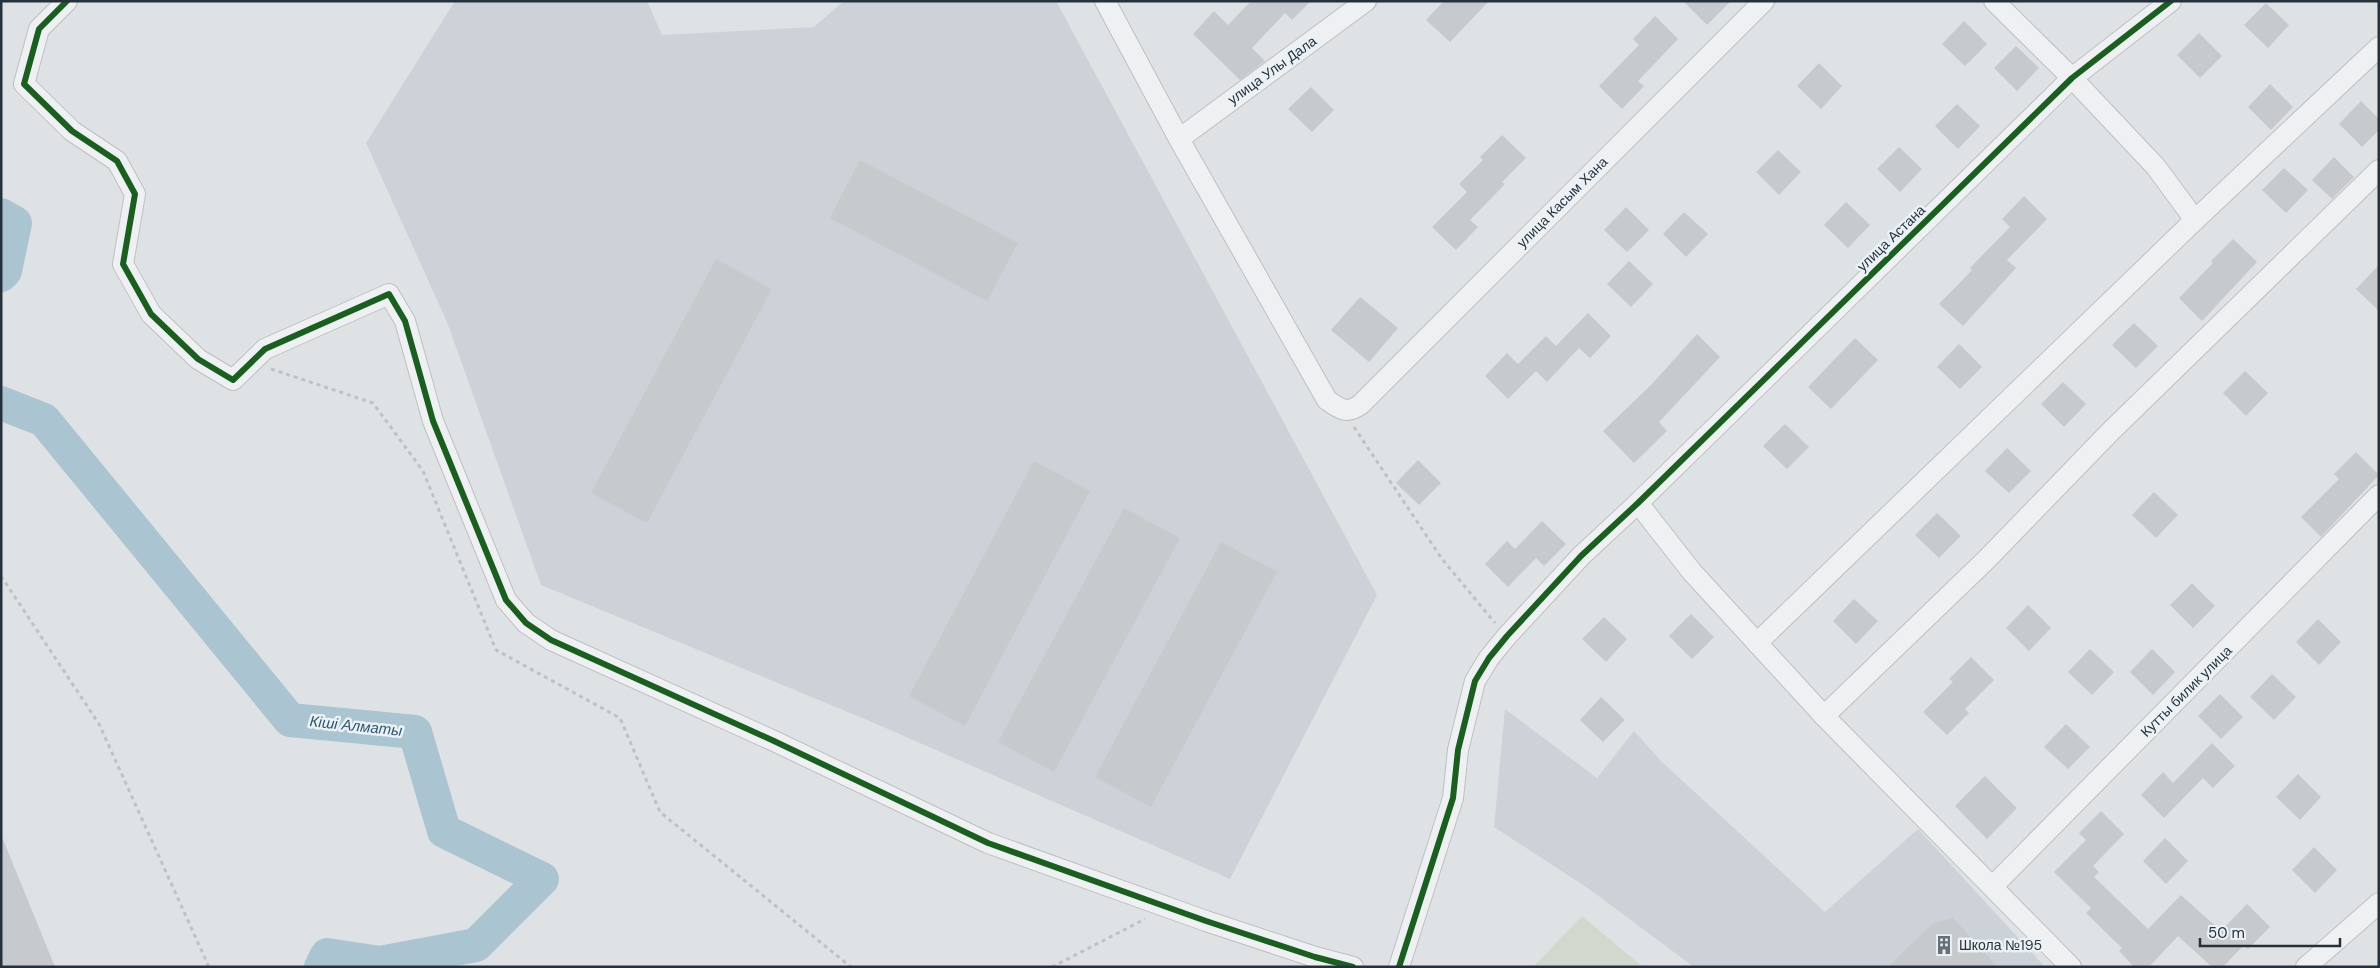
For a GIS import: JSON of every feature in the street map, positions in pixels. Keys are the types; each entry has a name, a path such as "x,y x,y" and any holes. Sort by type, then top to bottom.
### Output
{"street":[{"path":"67,1 39,29 24,84 72,131 116,161 135,194 123,264 150,314 198,359 232,380 265,349 389,294 405,321 433,421 506,600 526,623 559,644 774,741 988,843 1315,957 1353,967"},
{"path":"1105,1 1179,138 1327,400 1352,407"},
{"name":"улица Улы Дала","path":"1179,138 1366,1"},
{"name":"улица Касым Хана","path":"1352,407 1764,1"},
{"path":"1994,1 2072,78 2156,167 2195,220"},
{"name":"улица Астана","path":"1400,967 1452,798 1458,750 1475,681 1489,658 1581,556 1638,503 2072,78 2171,1"},
{"path":"1757,643 2195,220 2379,47"},
{"path":"1824,716 1987,559 2110,432 2379,170"},
{"name":"Кутты билик улица","path":"1993,886 2379,495"},
{"path":"1638,503 1692,572 1824,716 2071,967"},
{"path":"2306,967 2379,903"}],"path":[{"path":"1352,407 1442,559 1507,636"},
{"path":"1,576 99,724 209,967"},
{"path":"1052,967 1168,907"}],"shaded area":[{"path":"455,1 647,1 662,35 814,27 844,1 1056,1 1377,595 1230,879 872,722 541,585 447,322 366,143"},
{"path":"1505,709 1597,778 1634,731 1661,761 1825,912 1918,829 2045,967 1694,967 1589,889 1494,827"},
{"path":"1582,916 1643,967 1533,967"}],"building":[{"path":"1251,1 1311,1 1292,20 1285,13 1252,48 1265,61 1240,80 1193,34 1214,11 1228,25"},
{"path":"1444,1 1489,1 1450,42 1426,20"},
{"path":"1683,1 1731,1 1707,25"},
{"path":"2266,3 2289,25 2268,48 2244,25"},
{"path":"1655,16 1678,39 1638,81 1644,86 1622,109 1599,86 1639,45 1633,39"},
{"path":"1964,21 1987,44 1965,66 1942,44"},
{"path":"2199,33 2222,56 2200,78 2177,55"},
{"path":"2016,46 2039,68 2017,91 1994,68"},
{"path":"1819,63 1842,86 1821,109 1797,86"},
{"path":"2270,84 2293,107 2271,130 2248,107"},
{"path":"1311,87 1334,110 1312,132 1288,109"},
{"path":"2361,101 2379,119 2379,130 2362,147 2339,124"},
{"path":"1957,104 1980,126 1958,149 1935,126"},
{"path":"1502,135 1526,158 1502,182 1505,184 1470,220 1478,227 1456,250 1432,227 1467,192 1459,184 1483,160 1480,157"},
{"path":"1899,147 1922,169 1900,192 1877,169"},
{"path":"1778,150 1801,172 1779,195 1756,172"},
{"path":"2334,157 2354,177 2332,199 2312,180"},
{"path":"860,160 1018,243 987,301 830,218"},
{"path":"2284,168 2308,190 2286,213 2262,190"},
{"path":"2024,196 2047,219 2007,260 2016,268 1963,326 1939,304 1972,270 1970,268 2010,227 2002,219"},
{"path":"1846,202 1870,225 1848,248 1824,225"},
{"path":"1626,207 1649,230 1627,252 1604,230"},
{"path":"1684,212 1708,234 1686,257 1663,234"},
{"path":"2233,239 2257,262 2202,321 2179,298"},
{"path":"716,259 772,289 647,523 591,493"},
{"path":"1629,261 1653,284 1631,307 1607,284"},
{"path":"2379,265 2379,311 2356,289"},
{"path":"1360,297 1398,328 1369,362 1331,330"},
{"path":"1588,313 1611,336 1590,358 1579,348 1547,382 1536,371 1508,399 1485,376 1507,353 1518,364 1546,336 1556,346"},
{"path":"2134,323 2158,346 2136,368 2112,345"},
{"path":"1697,334 1720,357 1659,422 1667,431 1634,463 1603,431 1652,384"},
{"path":"1855,338 1878,360 1831,409 1808,387"},
{"path":"1959,344 1982,367 1960,389 1937,367"},
{"path":"2245,371 2268,393 2246,416 2223,393"},
{"path":"2063,382 2086,404 2064,427 2041,404"},
{"path":"1785,424 1809,447 1787,469 1763,446"},
{"path":"2007,448 2031,471 2009,493 1985,471"},
{"path":"2356,452 2379,475 2321,537 2301,517 2339,479 2334,474"},
{"path":"1418,460 1441,483 1419,505 1396,483"},
{"path":"1034,461 1090,491 965,726 909,696"},
{"path":"2154,492 2178,515 2156,538 2132,515"},
{"path":"1124,508 1180,538 1054,772 998,742"},
{"path":"1937,513 1961,536 1939,558 1915,535"},
{"path":"1542,521 1566,544 1544,566 1536,558 1508,587 1485,564 1507,541 1515,549"},
{"path":"1221,542 1277,572 1151,807 1095,777"},
{"path":"2192,583 2215,606 2193,628 2170,605"},
{"path":"1854,599 1878,621 1856,644 1833,621"},
{"path":"2028,605 2051,628 2029,651 2006,628"},
{"path":"1691,614 1714,637 1692,659 1669,636"},
{"path":"1604,617 1627,639 1606,662 1582,639"},
{"path":"2318,619 2341,642 2319,665 2296,642"},
{"path":"2090,649 2114,672 2092,695 2068,672"},
{"path":"2152,649 2175,672 2153,695 2130,672"},
{"path":"1971,657 1994,680 1965,709 1969,713 1947,735 1923,712 1953,682 1949,679"},
{"path":"2272,674 2296,697 2274,720 2250,697"},
{"path":"2220,694 2243,717 2221,739 2198,716"},
{"path":"1601,697 1625,720 1603,742 1580,720"},
{"path":"2066,724 2090,747 2068,769 2044,747"},
{"path":"2212,743 2235,766 2213,788 2203,778 2164,818 2141,795 2163,772 2173,783"},
{"path":"2298,774 2321,797 2300,820 2276,797"},
{"path":"1985,776 2017,808 1987,839 1955,806"},
{"path":"2101,811 2124,834 2093,866 2099,872 2094,877 2148,929 2181,895 2221,931 2247,904 2270,927 2248,949 2244,945 2223,967 2212,967 2178,936 2149,967 2134,967 2119,951 2122,948 2086,913 2091,908 2054,872 2086,840 2079,833"},
{"path":"2,837 55,967 1,967"},
{"path":"2165,838 2188,861 2166,884 2143,861"},
{"path":"2314,847 2337,870 2315,893 2292,870"},
{"name":"Школа №195","path":"1953,918 1998,967 1888,967 1932,924"}],"waterway":[{"name":"Кіші Алматы","path":"1,215 15,223 5,271 1,275"},
{"name":"Кіші Алматы","path":"1,403 44,420 290,720 415,732 444,831 542,879 476,945 380,963 327,955 321,967"}],"cycle path":[{"path":"67,1 39,29 24,84 72,131 117,161 135,194 123,264 151,314 198,359 233,380 265,349 389,294 405,321 433,421 506,600 526,623 551,640 774,741 988,843 1206,921 1315,957 1353,967"},
{"path":"1399,967 1453,798 1458,750 1475,681 1489,658 1581,556 1638,503 2072,78 2171,1"}],"place":[{"name":"Школа №195","path":"1944,945"}]}
